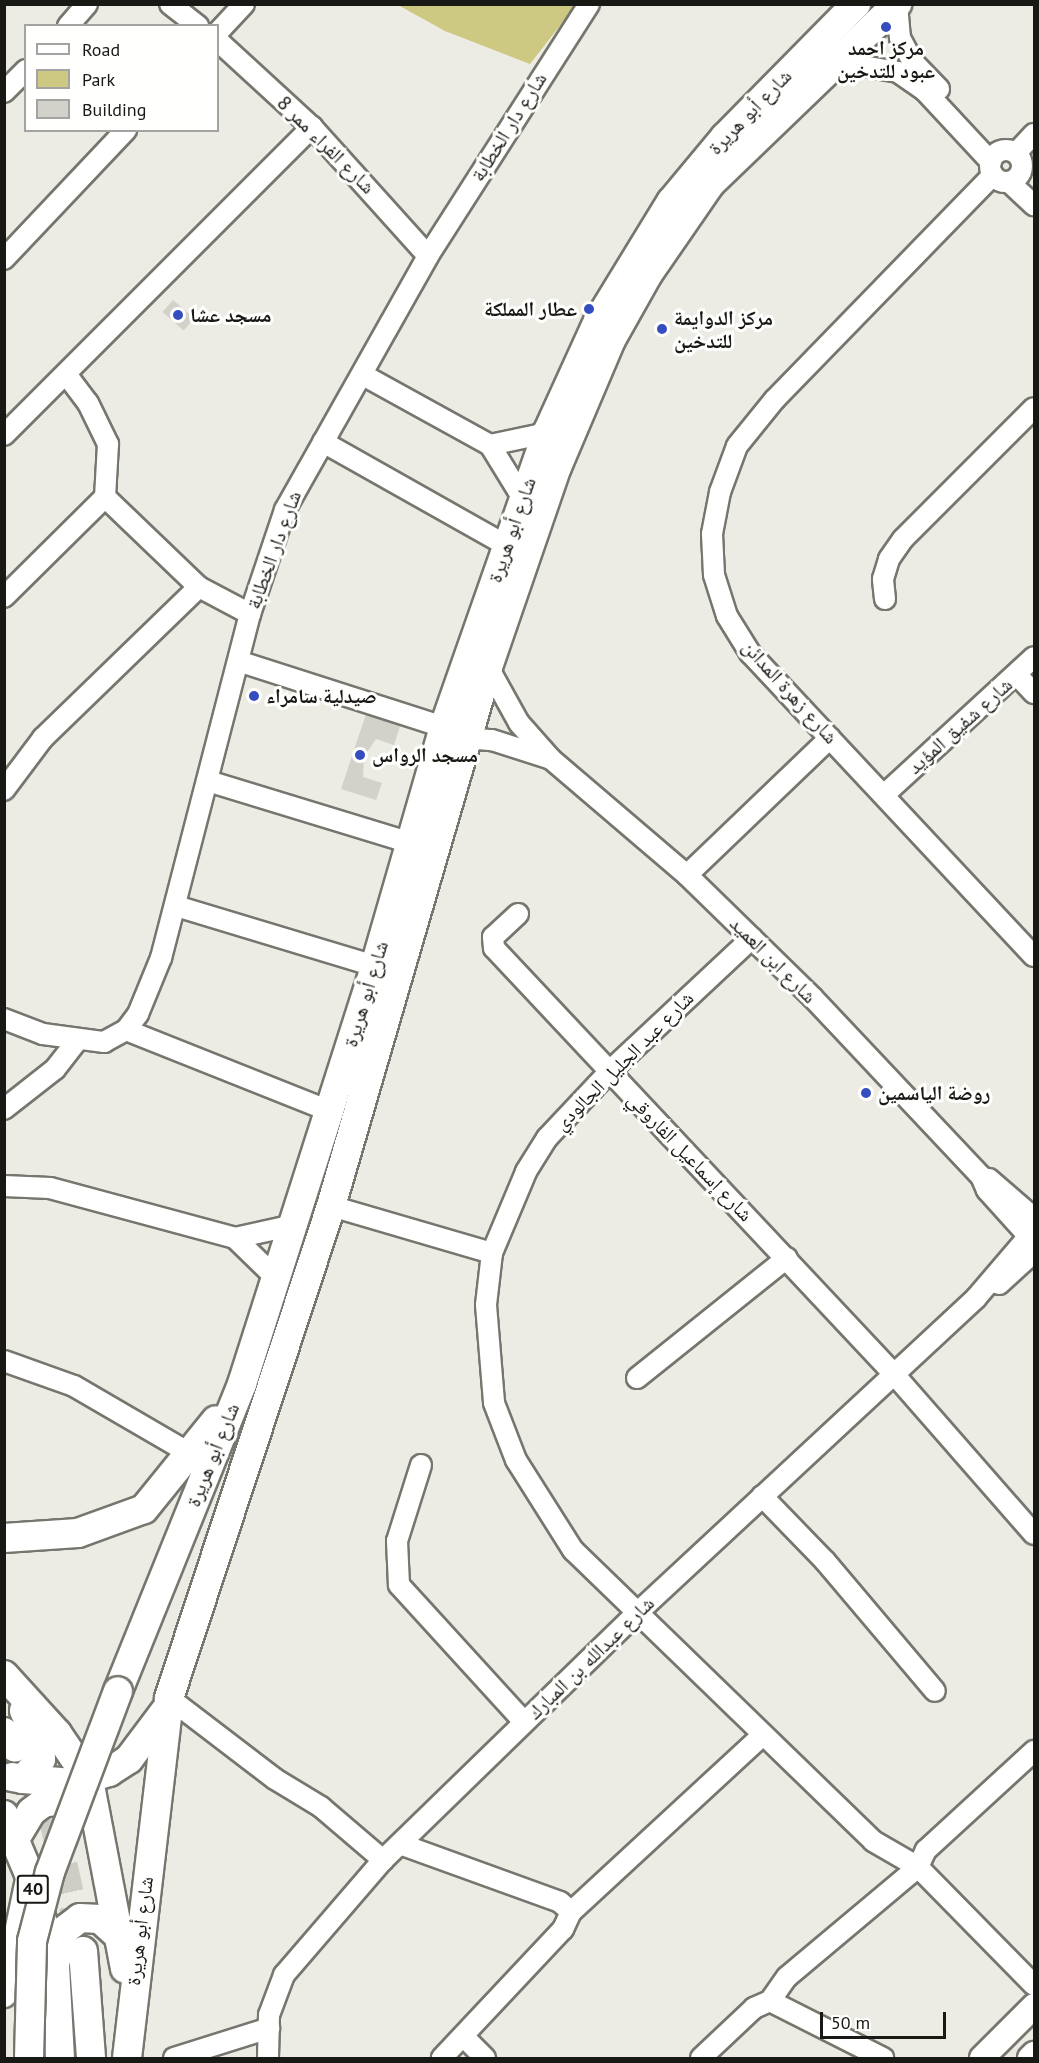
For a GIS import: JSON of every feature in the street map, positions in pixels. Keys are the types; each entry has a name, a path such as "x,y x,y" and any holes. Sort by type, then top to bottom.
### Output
{"highway":[{"name":"شارع أبو هريرة","path":"127,2058 130,2013 167,1705 331,1206 417,855 456,732 506,545 522,497 547,432 598,321 671,201 724,137 856,4"},
{"name":"شارع أبو هريرة","path":"456,732 488,667 581,406 648,274 710,184 897,4"},
{"name":"شارع أبو هريرة","path":"29,2058 32,1941 50,1872 118,1691 242,1384 375,966 407,901"},
{"path":"4,1538 78,1533 144,1509 191,1454 242,1384"},
{"path":"7,1678 42,1752 38,1767 14,1777"},
{"path":"7,1678 57,1733 89,1780 121,1938 130,2013"},
{"path":"14,1777 89,1780 129,1759 167,1705"},
{"path":"10,1827 51,1800 74,1801 95,1816"},
{"name":"40","path":"10,1827 29,1874 55,1966 60,2058"},
{"path":"55,1966 63,1931 80,1918 100,1919 121,1938"},
{"path":"83,1951 92,2058"}],"main road":[{"path":"4,1995 29,1874"},
{"path":"982,2058 1035,2006"},
{"path":"1030,2058 1035,2054"}],"street":[{"path":"70,24 87,4"},
{"path":"170,4 195,24"},
{"path":"219,31 244,4"},
{"name":"شارع دار الخطابة","path":"126,1030 138,1014 161,958 241,662 250,615 285,510 428,256 589,4"},
{"path":"897,4 900,38 912,61 1009,169 1035,205"},
{"name":"شارع الفراء ممر 8","path":"219,42 312,127 428,256"},
{"path":"839,62 898,72 924,91 1009,169"},
{"path":"4,92 24,72"},
{"path":"4,435 312,127"},
{"path":"4,259 124,132"},
{"name":"شارع زهرة المدائن","path":"1035,134 1009,169 775,399 737,446 720,492 712,534 714,575 727,616 750,653 1035,956"},
{"path":"4,597 105,496 108,444 88,403 66,374"},
{"path":"363,375 490,445 522,497"},
{"path":"885,599 883,579 889,559 903,539 1035,408"},
{"path":"490,445 547,432"},
{"path":"323,442 506,545"},
{"path":"105,496 199,587 250,615"},
{"path":"4,790 43,738 199,587"},
{"name":"شارع شفيق المؤيد","path":"885,795 1035,657"},
{"name":"شارع ابن العميد","path":"241,662 456,732 514,745 551,759"},
{"name":"شارع ابن العميد","path":"488,667 519,723 551,759 687,875 752,938 981,1176 995,1181 1033,1235"},
{"path":"1017,675 1035,693"},
{"path":"687,875 830,738"},
{"path":"208,781 417,855"},
{"path":"176,906 375,966"},
{"name":"شارع إسماعيل الفاروقي","path":"518,914 492,943 609,1072 787,1258 893,1373 1035,1534"},
{"name":"شارع عبد الجليل الجالودي","path":"752,938 609,1072 547,1138 526,1172 492,1253 487,1355 494,1403 516,1460 573,1550 636,1614 873,1841 918,1867 1035,1985"},
{"path":"4,1019 77,1041 104,1042 126,1030 330,1111"},
{"path":"4,1109 55,1069 77,1041"},
{"path":"4,1186 50,1188 235,1238 294,1225"},
{"path":"331,1206 492,1253"},
{"name":"شارع عبدالله بن المبارك","path":"268,2058 269,2028 284,1975 383,1860 636,1614 976,1298 1033,1235"},
{"path":"235,1238 277,1279"},
{"path":"637,1378 787,1258"},
{"path":"4,1361 74,1386 191,1454"},
{"path":"421,1465 397,1541 399,1585 524,1722"},
{"path":"762,1496 825,1561 934,1691"},
{"path":"167,1705 275,1779 321,1807 383,1860"},
{"path":"442,2058 563,1929 571,1912 763,1735"},
{"path":"701,2058 754,2008 770,2001 787,1977 918,1867 926,1850 1035,1751"},
{"path":"400,1844 560,1902 571,1912"},
{"path":"770,2001 883,2058"},
{"path":"174,2058 269,2028"},
{"path":"464,2037 485,2058"}],"green space":[{"path":"398,5 576,5 530,64 445,31"}],"building":[{"name":"مسجد عشا","path":"173,300 194,318 184,330 163,312"},
{"name":"مسجد الرواس","path":"366,714 400,726 394,745 376,739 364,757 363,777 382,783 376,800 341,789"}],"tunnel":[{"path":"33,1781 54,1824 83,1951"}],"place":[{"name":"مركز احمد عبود للتدخين","path":"886,27"},
{"name":"عطار المملكة","path":"589,309"},
{"name":"مسجد عشا","path":"178,315"},
{"name":"مركز الدوايمة للتدخين","path":"662,329"},
{"name":"صيدلية سامراء","path":"254,696"},
{"name":"مسجد الرواس","path":"360,755"},
{"name":"روضة الياسمين","path":"866,1093"}]}
